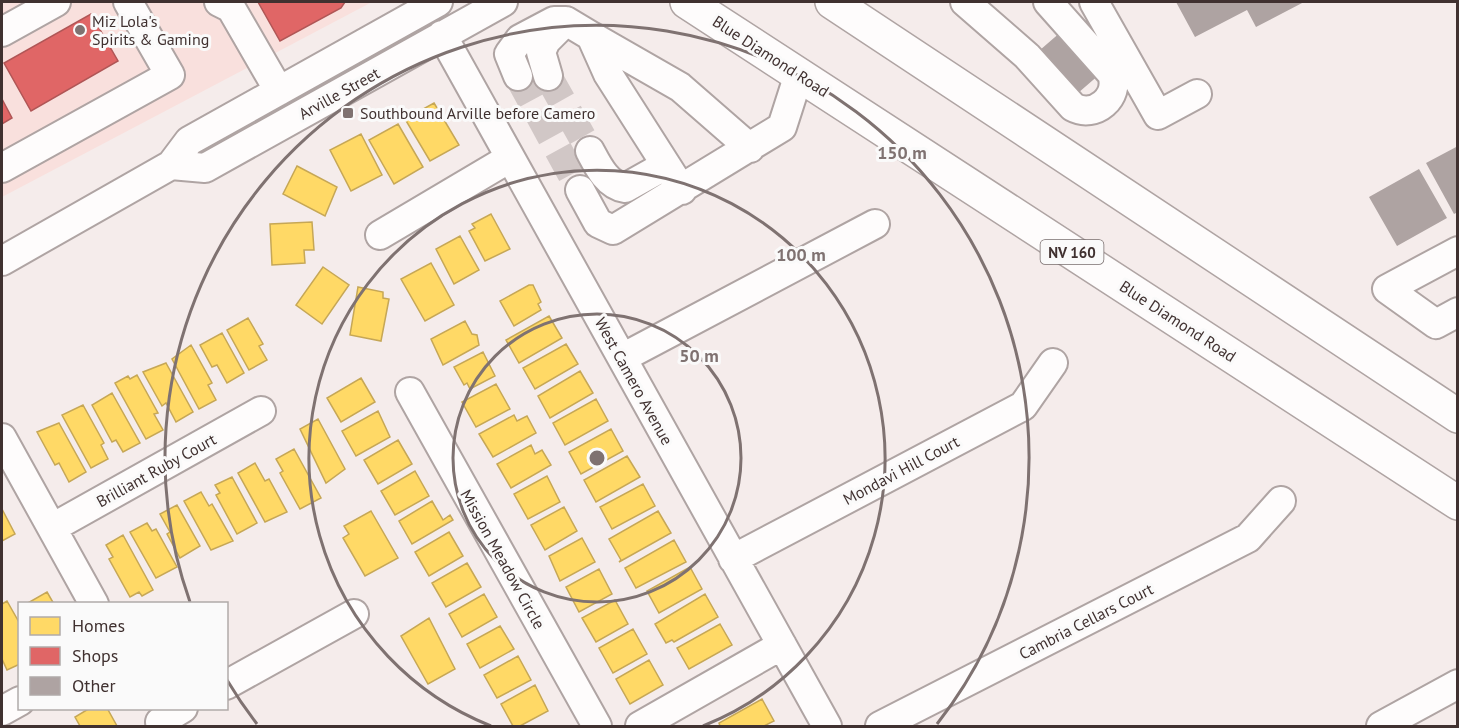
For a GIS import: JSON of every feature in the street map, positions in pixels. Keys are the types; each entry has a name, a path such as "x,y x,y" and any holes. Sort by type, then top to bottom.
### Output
{"highway":[{"name":"Blue Diamond Road","path":"687,2 1458,503"},
{"path":"832,2 1458,416"}],"street":[{"path":"2,32 56,2"},
{"path":"2,168 170,75 128,2"},
{"path":"219,2 231,8 279,91"},
{"name":"Arville Street","path":"2,261 171,165 189,141 438,2"},
{"name":"Arville Street","path":"171,165 205,168 503,2"},
{"path":"965,2 1027,56 1073,106 1081,111 1098,108 1113,91 1112,74 1048,2"},
{"path":"1094,2 1158,115 1197,94"},
{"path":"518,76 509,54 520,39 554,21 566,21 680,87 750,148"},
{"path":"548,76 541,52 546,41 566,21"},
{"name":"West Camero Avenue","path":"441,35 827,726"},
{"path":"591,36 608,74 682,190"},
{"path":"580,190 598,223 613,230 782,127 799,74"},
{"path":"590,151 606,177 617,187 625,188 666,165"},
{"path":"380,235 510,158"},
{"path":"622,358 875,224"},
{"path":"1458,251 1387,289 1436,324 1458,312"},
{"name":"Mondavi Hill Court","path":"734,559 1023,406 1053,363"},
{"name":"Mission Meadow Circle","path":"410,392 597,726"},
{"name":"Brilliant Ruby Court","path":"52,528 261,411"},
{"path":"4,447 93,602"},
{"name":"Cambria Cellars Court","path":"880,726 1248,538 1281,501"},
{"path":"228,684 354,614"},
{"path":"640,726 782,645"},
{"path":"1381,726 1458,684"},
{"path":"2,711 18,702"}],"shaded area":[{"path":"2,2 372,2 2,197"}],"building: Homes":[{"path":"434,103 459,145 430,161 405,119"},
{"path":"398,124 423,167 394,184 369,140"},
{"path":"361,134 382,175 351,191 330,150"},
{"path":"297,166 337,187 325,216 283,194"},
{"path":"491,214 510,249 485,261 469,231 475,228 472,224"},
{"path":"312,222 314,250 304,250 305,263 272,265 270,224"},
{"path":"460,236 479,270 454,284 436,249"},
{"path":"431,263 454,305 425,321 401,279"},
{"path":"323,267 349,285 322,324 296,305"},
{"path":"533,285 541,302 538,304 541,310 514,326 500,301"},
{"path":"358,287 383,292 383,298 389,299 381,341 350,335"},
{"path":"549,316 562,338 519,363 506,340"},
{"path":"248,318 263,344 259,346 267,360 249,370 227,330"},
{"path":"465,321 472,334 477,335 479,345 443,365 431,339"},
{"path":"222,333 244,373 227,383 217,365 212,367 200,345"},
{"path":"566,344 578,364 535,389 523,368"},
{"path":"191,345 212,383 208,385 216,400 199,409 172,359"},
{"path":"483,352 495,376 470,389 467,383 464,385 454,367"},
{"path":"166,363 193,412 176,422 166,403 162,406 143,372"},
{"path":"580,371 593,393 550,418 538,396"},
{"path":"137,375 158,413 154,414 163,430 146,439 115,383 128,376 130,379"},
{"path":"361,378 375,402 341,422 327,398"},
{"path":"496,384 510,409 476,427 462,402"},
{"path":"112,393 140,443 123,452 116,440 112,442 92,405"},
{"path":"596,399 608,421 565,445 553,423"},
{"path":"83,405 104,443 101,445 108,459 91,468 62,415"},
{"path":"378,411 390,437 356,456 342,431"},
{"path":"514,415 517,421 527,416 536,433 493,457 479,434"},
{"path":"318,419 345,469 326,483 300,429"},
{"path":"59,423 86,472 69,482 59,463 55,465 37,432"},
{"path":"611,429 623,451 581,474 569,452"},
{"path":"398,440 412,464 378,484 364,460"},
{"path":"531,445 535,454 542,450 551,465 511,488 497,464"},
{"path":"294,449 321,498 300,509 280,473 283,471 276,459"},
{"path":"627,456 640,477 596,502 584,480"},
{"path":"255,463 265,481 269,479 287,512 265,522 238,473"},
{"path":"415,471 429,496 395,515 381,491"},
{"path":"547,476 560,502 528,519 514,494"},
{"path":"232,477 257,523 237,534 216,495 220,493 215,485"},
{"path":"643,484 655,506 612,529 600,507"},
{"path":"201,492 209,506 212,504 233,541 211,550 184,501"},
{"path":"432,501 443,520 450,515 453,520 412,544 399,521"},
{"path":"177,505 200,546 180,558 167,534 170,532 160,514"},
{"path":"564,507 577,531 545,550 531,525"},
{"path":"2,509 15,534 2,541"},
{"path":"371,511 398,558 365,576 343,538 349,534 344,526"},
{"path":"658,511 671,533 619,562 621,560 609,539"},
{"path":"147,523 152,531 156,529 177,567 156,578 130,532"},
{"path":"449,532 463,556 429,576 415,552"},
{"path":"123,535 153,590 142,596 139,592 130,597 109,559 113,557 106,545"},
{"path":"582,538 595,562 560,581 549,556"},
{"path":"674,540 686,562 636,588 625,568"},
{"path":"467,563 481,587 446,607 432,583"},
{"path":"690,567 702,589 659,613 647,591"},
{"path":"599,569 612,594 579,612 566,587"},
{"path":"47,592 53,602 30,602"},
{"path":"484,594 497,617 462,637 449,614"},
{"path":"705,594 718,617 674,642 672,640 666,643 655,624"},
{"path":"615,600 628,624 596,642 582,618"},
{"path":"7,601 18,620 18,665 7,670 2,659 2,604"},
{"path":"429,618 455,669 428,684 401,636"},
{"path":"720,624 732,645 689,669 677,648"},
{"path":"500,626 514,649 480,668 467,644"},
{"path":"633,629 647,654 613,673 599,648"},
{"path":"518,656 531,680 497,698 484,675"},
{"path":"649,660 663,685 630,704 616,679"},
{"path":"535,685 548,711 520,726 513,726 501,704"},
{"path":"762,699 774,721 764,726 720,726 719,723"},
{"path":"87,710 108,710 117,726 80,726 75,717"}],"building: Shops":[{"path":"258,2 345,2 341,8 280,41"},
{"path":"91,14 118,61 31,111 4,63"},
{"path":"2,99 12,118 2,124"}],"building: Other":[{"path":"1176,2 1304,2 1256,27 1247,10 1195,37"},
{"path":"1062,31 1100,74 1078,93 1040,50"},
{"path":"1458,146 1458,212 1454,214 1426,163"},
{"path":"1419,169 1447,218 1397,246 1369,197"}],"tunnel":[{"path":"518,76 580,190"},
{"path":"548,76 590,151"}],"place":[{"name":"Miz Lola's Spirits & Gaming","path":"80,30"},
{"name":"Southbound Arville before Camero","path":"348,113"}]}
